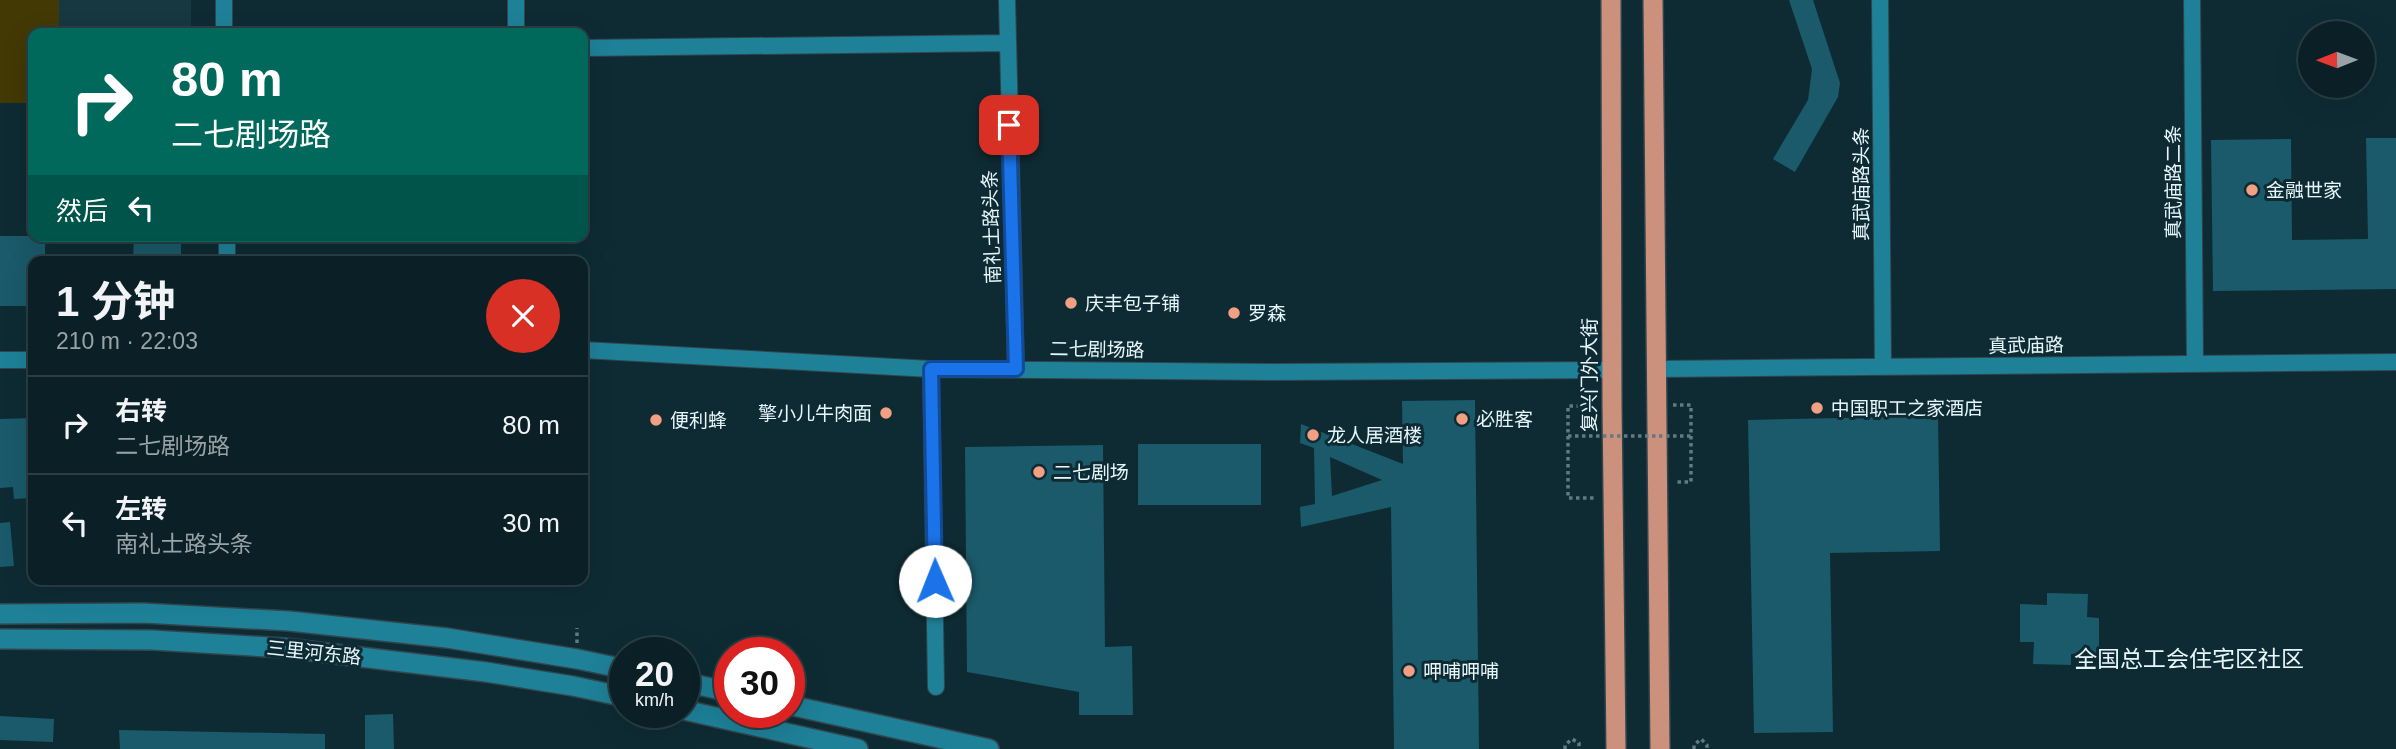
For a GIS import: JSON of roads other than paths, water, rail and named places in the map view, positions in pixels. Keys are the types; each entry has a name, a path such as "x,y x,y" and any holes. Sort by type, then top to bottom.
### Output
{"highway":[{"name":"复兴门外大街","path":"1611,0 1612,498 1616,749"},
{"path":"1653,0 1660,749"}],"main road":[{"name":"三里河东路","path":"0,614 143,613 289,621 458,639 609,666"},
{"name":"三里河东路","path":"0,639 152,640 285,648 486,672 609,694"},
{"path":"805,709 989,749"},
{"path":"700,714 858,749"}],"street":[{"path":"224,0 225,28"},
{"path":"516,0 516,28"},
{"name":"南礼士路头条","path":"1007,0 1016,369"},
{"name":"真武庙路头条","path":"1880,0 1883,367"},
{"name":"真武庙路二条","path":"2192,0 2195,364"},
{"path":"588,48 1007,43"},
{"name":"二七剧场路","path":"588,350 931,369 1275,372 1612,370"},
{"path":"0,360 28,360"},
{"name":"真武庙路","path":"1656,369 2396,362"},
{"path":"931,369 936,687"}],"place":[{"name":"金融世家","path":"2252,190"},
{"name":"庆丰包子铺","path":"1071,303"},
{"name":"罗森","path":"1234,313"},
{"name":"中国职工之家酒店","path":"1817,408"},
{"name":"擎小儿牛肉面","path":"886,413"},
{"name":"必胜客","path":"1462,419"},
{"name":"便利蜂","path":"656,420"},
{"name":"龙人居酒楼","path":"1313,435"},
{"name":"二七剧场","path":"1039,472"},
{"name":"呷哺呷哺","path":"1409,671"}],"district":[{"name":"全国总工会住宅区社区","path":"2189,659"}]}
